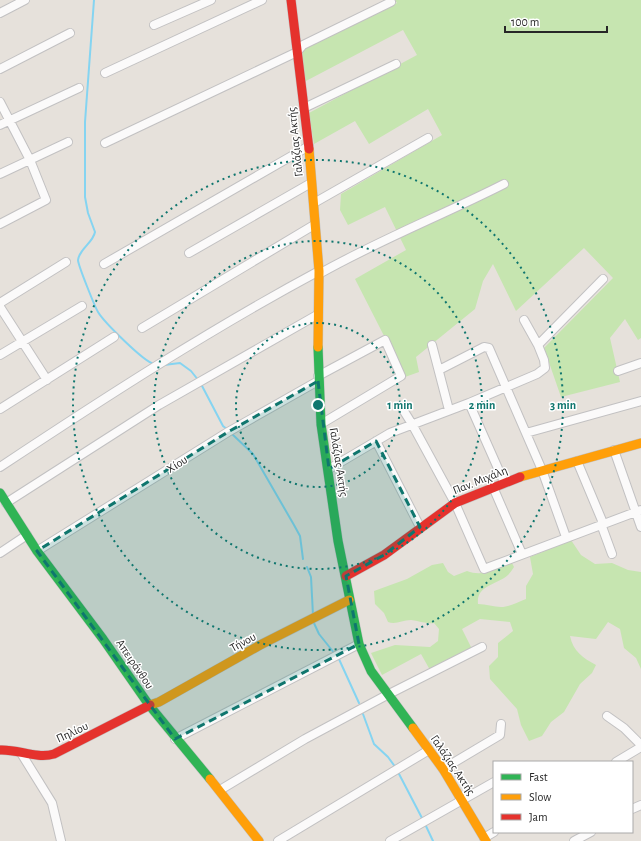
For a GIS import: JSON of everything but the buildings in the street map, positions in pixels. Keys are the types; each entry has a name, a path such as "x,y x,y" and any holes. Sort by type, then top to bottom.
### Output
{"street":[{"path":"0,13 25,0"},
{"path":"154,25 211,0"},
{"path":"105,73 262,0"},
{"name":"Γαλάζιας Ακτής","path":"291,0 309,146 311,183 314,203 314,225 319,273 317,315 318,379 321,424 329,469 338,541 359,644 371,671 387,695 443,769 485,839"},
{"path":"105,143 297,52 303,45 392,2"},
{"path":"0,69 70,33"},
{"path":"304,108 396,64"},
{"path":"0,124 79,88"},
{"path":"0,102 30,160 46,200 0,224"},
{"path":"314,203 428,138"},
{"path":"0,174 68,142"},
{"path":"104,264 309,146"},
{"path":"189,253 311,183"},
{"path":"0,467 190,344 247,310 369,248 504,184"},
{"path":"142,328 314,225"},
{"path":"0,303 66,262"},
{"path":"538,345 603,279"},
{"path":"0,355 82,306"},
{"path":"0,307 47,380"},
{"path":"6,502 159,405 317,315"},
{"path":"329,469 376,441 412,424 469,403 537,374 545,368 544,360 538,345 524,320"},
{"path":"0,409 114,337"},
{"name":"Χίου","path":"38,551 228,432 386,340 401,376 321,424"},
{"path":"432,345 449,410"},
{"path":"439,370 487,346 542,470 566,537"},
{"path":"618,371 641,363"},
{"path":"526,432 641,401"},
{"path":"469,403 504,482"},
{"path":"402,408 455,503 484,569 602,523 638,511"},
{"path":"376,441 420,527"},
{"name":"Παν. Μιχάλη","path":"346,576 384,554 455,503 504,482 641,443"},
{"path":"614,450 638,511 641,527"},
{"path":"577,461 602,523 612,554"},
{"path":"493,487 522,554"},
{"name":"Απειράνθου","path":"0,493 27,536 103,639 149,705 175,739 220,790 259,841"},
{"path":"0,553 27,536"},
{"name":"Τήνου","path":"149,705 159,702 262,644 349,600"},
{"path":"175,739 359,644"},
{"path":"220,790 305,739 387,695 482,647"},
{"name":"Πηλίου","path":"0,750 12,750 40,756 54,754 95,735 149,705"},
{"path":"607,716 624,728 640,744 641,747 618,761"},
{"path":"443,769 500,735 502,724"},
{"path":"278,841 429,750"},
{"path":"21,753 52,803 61,841"},
{"path":"390,841 493,783"},
{"path":"485,839 493,833"},
{"path":"574,841 589,833"}],"highlighted area":[{"path":"318,381 329,469 376,441 420,527 384,555 346,576 359,644 175,739 37,551 228,432"}],"green space":[{"path":"395,0 641,0 641,338 638,340 625,319 610,338 620,382 561,397 544,348 613,278 584,248 516,311 493,264 483,281 475,309 416,357 419,372 405,377 355,279 406,250 385,207 348,225 340,210 341,194 442,135 428,109 369,144 355,121 314,144 309,113 417,55 403,30 304,82 302,52 307,47 397,3"},
{"path":"571,540 581,555 595,564 612,563 628,570 641,572 641,669 636,658 624,648 620,629 608,622 596,639 570,636 571,641 579,654 596,665 592,673 580,684 564,712 551,722 542,736 529,741 521,725 517,709 490,679 489,666 498,657 498,643 513,631 510,622 480,619 462,629 472,649 430,670 421,654 382,675 371,653 395,645 430,647 438,641 439,629 434,623 411,620 394,623 388,622 384,613 375,604 374,591 407,579 432,565 443,563 448,572 454,576 467,571 473,573 490,572 512,563 514,567 508,575 484,589 478,598 478,604 498,607 508,606 526,599 526,586 533,574 530,557"}],"waterway":[{"path":"94,0 85,122 85,197 88,213 95,232 94,236 81,253 78,260 90,295 98,312 124,341 149,362 154,364"},
{"path":"164,365 180,363 191,371 199,381"},
{"path":"201,384 223,426 228,430"},
{"path":"231,433 253,454 294,525 300,536 303,559"},
{"path":"307,567 311,577 313,615"},
{"path":"313,621 319,634 335,654"},
{"path":"338,657 359,703"},
{"path":"363,714 374,744 388,757 396,768"},
{"path":"398,772 423,820"},
{"path":"425,824 433,841"}],"traffic: fast":[{"path":"318,347 321,424 338,541 359,644 371,671 413,728"},
{"path":"0,493 37,551 103,639 149,705 210,779"}],"traffic: slow":[{"path":"309,149 319,271 318,347"},
{"path":"520,477 641,443"},
{"path":"150,705 159,702 262,644 349,600"},
{"path":"413,728 443,769 486,841"},
{"path":"210,779 259,841"}],"traffic: jam":[{"path":"291,0 309,149"},
{"path":"346,576 384,555 455,503 520,477"},
{"path":"0,750 34,755 54,754 150,705"}]}
